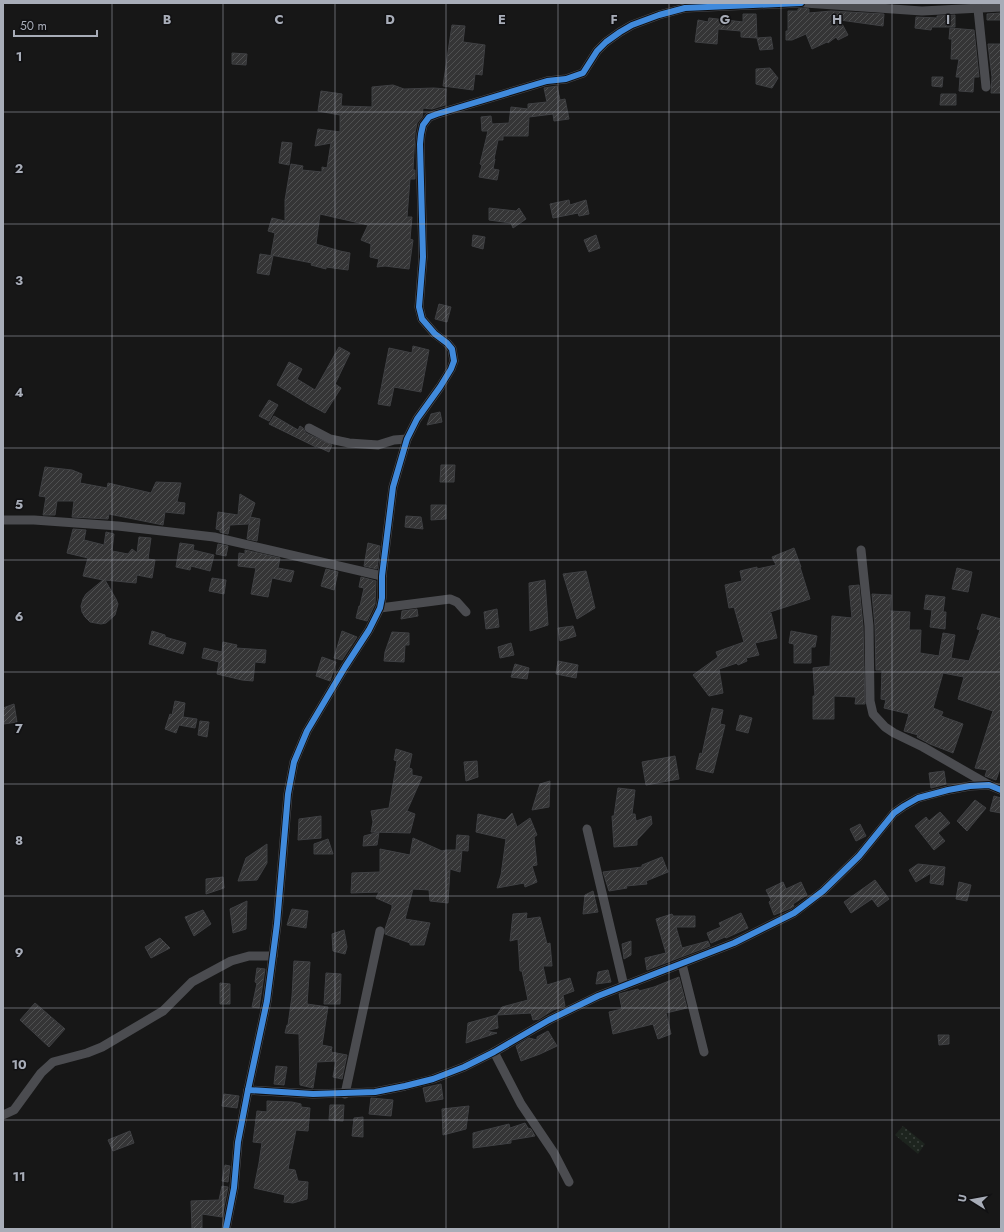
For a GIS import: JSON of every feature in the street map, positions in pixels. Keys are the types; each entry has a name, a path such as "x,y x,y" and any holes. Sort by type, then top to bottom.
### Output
{"street":[{"path":"226,1229 234,1188 238,1142 267,1001 273,956 287,808 294,762 307,732 345,667 369,630 380,608 382,598 382,576 394,487 407,439 417,419 440,387 451,368 454,358 450,347 435,334 422,319 419,307 423,257 420,144 423,125 429,117 436,114 547,81 566,79 583,73 597,52 606,42 620,32 646,19 685,8 724,4 801,3"},
{"path":"805,3 922,11 1001,7"},
{"path":"978,8 986,86"},
{"path":"308,428 330,439 349,443 378,445 394,440 407,439"},
{"path":"3,520 34,520 118,526 214,537 382,576"},
{"path":"861,550 870,626 870,701 873,714 885,727 894,733 923,747 989,785 1001,790"},
{"path":"380,608 450,599 457,602 466,612"},
{"path":"248,1090 313,1094 375,1092 433,1079 464,1067 494,1052 549,1020 598,996 734,943 783,920 808,904 823,891 858,856 894,814 918,798 948,790 970,786 989,785"},
{"path":"587,829 624,986"},
{"path":"344,1094 380,931"},
{"path":"3,1115 14,1110 41,1073 53,1062 87,1053 102,1047 163,1011 184,988 192,982 231,961 249,956 273,956"},
{"path":"682,964 704,1052"},
{"path":"494,1052 521,1104 548,1145 569,1182"}],"shaded area":[{"path":"903,1126 925,1144 918,1154 895,1135"}],"building":[{"path":"798,9 809,9 809,13 831,11 884,14 883,26 840,20 848,35 838,40 836,37 828,43 827,42 812,49 806,34 792,40 786,40 786,31 788,31 788,11 798,11"},
{"path":"1001,13 1001,20 987,20 987,14"},
{"path":"743,14 756,14 757,38 741,37 741,31 718,29 717,44 695,42 698,20 708,22 709,18 743,22"},
{"path":"955,15 955,27 932,27 931,30 915,28 916,17 937,18 937,16"},
{"path":"452,25 465,26 463,42 485,45 482,75 475,74 473,90 443,86"},
{"path":"950,28 974,30 979,77 974,77 973,92 959,91 960,77 956,77 959,59 951,59 952,39 949,39"},
{"path":"771,37 773,49 760,50 757,38"},
{"path":"988,44 1001,44 1001,93 991,93 992,77"},
{"path":"232,53 247,54 246,65 232,64"},
{"path":"770,68 778,78 772,88 756,84 756,69"},
{"path":"932,77 943,77 942,87 932,86"},
{"path":"393,85 404,89 446,89 445,105 432,109 423,108 422,117 417,123 413,170 415,170 415,179 410,179 407,217 412,217 410,239 413,240 409,269 385,266 377,267 379,259 370,257 371,244 361,240 368,225 320,214 316,244 350,253 348,270 326,267 326,269 311,265 312,263 271,255 275,233 268,231 272,218 285,221 285,200 291,164 303,166 302,170 322,172 322,167 327,168 331,143 315,146 318,129 340,132 340,115 318,111 321,91 342,94 341,106 372,107 372,87"},
{"path":"557,86 560,100 565,99 569,119 554,121 553,114 529,117 528,136 503,136 503,140 498,140 493,169 499,170 497,180 479,177 482,165 480,164 488,131 482,131 481,117 491,116 492,124 509,123 511,107 528,109 528,104 547,102 544,88"},
{"path":"941,94 956,94 956,105 940,105"},
{"path":"282,142 292,143 289,165 279,163"},
{"path":"569,200 570,205 586,200 589,214 579,216 578,213 553,218 550,204"},
{"path":"489,208 516,211 519,208 526,219 513,228 511,223 489,220"},
{"path":"473,235 485,237 483,249 472,246"},
{"path":"596,235 600,248 589,252 584,240"},
{"path":"260,254 273,256 269,275 257,273"},
{"path":"439,304 451,307 447,322 435,319"},
{"path":"413,346 429,350 421,392 394,387 390,406 378,404 389,348 412,353"},
{"path":"339,347 350,353 335,384 341,388 325,413 277,385 289,362 302,369 297,379 315,390"},
{"path":"269,400 278,405 269,421 259,416"},
{"path":"440,412 442,422 427,425 431,414"},
{"path":"274,416 298,430 300,426 306,433 332,445 329,452 269,424"},
{"path":"441,465 455,465 454,482 440,482"},
{"path":"45,467 72,470 82,474 80,483 107,488 108,483 151,493 156,482 181,483 177,502 185,503 184,514 165,512 163,525 109,514 108,519 72,517 74,501 57,501 55,515 43,515 46,497 39,496"},
{"path":"240,494 255,503 248,524 230,525 228,534 220,532 220,530 216,529 218,512 238,515"},
{"path":"431,505 446,505 446,519 431,520"},
{"path":"406,516 421,517 423,529 405,527"},
{"path":"250,517 260,519 257,541 247,539"},
{"path":"73,529 86,530 84,540 104,545 106,532 114,534 112,551 128,554 132,549 137,553 139,537 151,538 148,559 155,560 152,578 137,575 136,583 105,580 118,604 115,615 106,623 101,624 90,622 82,612 81,606 86,594 103,580 83,576 88,558 67,553"},
{"path":"180,543 194,545 193,550 214,555 210,571 191,566 190,570 176,567"},
{"path":"368,543 380,546 377,569 364,566"},
{"path":"218,544 228,546 226,556 216,554"},
{"path":"794,548 810,599 767,613 771,613 777,638 755,643 759,655 746,658 747,661 738,665 737,663 719,669 723,693 709,696 693,675 718,657 716,652 744,642 734,607 729,608 725,585 742,581 740,571 776,565 772,557"},
{"path":"245,550 280,558 278,568 294,571 291,582 272,578 268,597 251,594 256,568 238,566 239,553 245,554"},
{"path":"957,568 972,572 968,592 952,589"},
{"path":"326,569 338,572 334,590 321,586"},
{"path":"586,571 595,608 577,619 563,574"},
{"path":"361,577 376,581 375,604 367,621 356,618 364,588 359,587"},
{"path":"212,578 226,580 224,594 209,591"},
{"path":"545,580 548,625 530,631 529,583"},
{"path":"859,585 863,626 865,704 855,704 856,697 834,696 834,719 813,719 813,696 815,696 813,668 830,666 832,616 852,618 849,586"},
{"path":"872,594 891,595 890,611 910,612 909,630 921,630 920,653 939,656 943,633 955,635 951,658 969,661 980,630 977,629 982,614 1001,619 1001,766 996,780 985,776 987,770 975,768 993,711 958,699 964,677 943,673 933,708 943,712 941,716 963,724 953,753 930,744 917,737 918,735 904,731 909,714 884,708 886,700 881,699 882,670 876,670 875,626"},
{"path":"926,595 945,597 943,612 946,612 945,629 930,627 932,610 924,609"},
{"path":"417,609 418,616 401,619 402,611"},
{"path":"497,609 499,627 486,629 484,612"},
{"path":"573,626 576,636 560,641 558,628"},
{"path":"152,631 165,635 165,637 186,643 183,654 149,644"},
{"path":"342,631 357,637 342,660 334,658"},
{"path":"791,631 817,636 815,647 811,647 811,663 794,663 794,644 789,643"},
{"path":"392,632 409,633 409,645 405,645 404,662 384,661 385,652"},
{"path":"223,642 237,645 236,648 266,650 265,663 255,662 253,681 217,674 219,662 202,658 204,648 222,652"},
{"path":"511,643 514,655 500,658 498,647"},
{"path":"322,657 336,662 330,681 316,676"},
{"path":"558,661 578,665 576,678 556,674"},
{"path":"515,664 529,668 527,679 511,677"},
{"path":"175,701 185,703 183,717 197,719 195,728 179,725 176,733 165,729 170,714 172,715"},
{"path":"14,704 17,722 4,724 3,708"},
{"path":"712,708 723,710 720,724 725,725 713,773 696,769 700,753 702,754"},
{"path":"740,715 752,718 748,733 736,730"},
{"path":"200,721 209,722 207,737 198,735"},
{"path":"396,749 412,754 409,768 412,769 412,775 422,777 407,811 415,814 410,833 371,832 373,822 371,811 389,808 397,761 394,760"},
{"path":"675,756 679,779 646,785 642,762"},
{"path":"477,761 478,777 466,781 464,762"},
{"path":"944,771 946,784 931,788 929,773"},
{"path":"550,781 549,807 532,810 540,784"},
{"path":"618,788 635,790 632,814 635,814 636,821 651,816 652,824 637,840 637,845 614,847 612,816 614,816"},
{"path":"994,796 1001,798 1001,813 990,811"},
{"path":"975,800 986,808 967,831 957,821"},
{"path":"940,812 950,823 938,833 945,841 934,850 915,826 926,817 929,821"},
{"path":"512,813 517,827 530,818 537,835 534,837 537,865 532,866 537,882 525,887 524,883 497,888 501,875 506,839 476,832 478,814 505,820"},
{"path":"321,816 321,838 298,840 299,819"},
{"path":"860,824 866,836 856,841 850,829"},
{"path":"379,832 377,845 363,846 364,836"},
{"path":"457,835 469,836 468,851 456,850"},
{"path":"413,838 442,851 462,850 460,872 450,869 448,903 430,901 429,890 413,889 405,919 430,923 424,945 410,945 410,943 385,934 392,905 376,898 379,892 351,893 352,873 380,872 380,849 410,855"},
{"path":"328,839 333,854 314,854 314,844"},
{"path":"267,844 267,863 257,880 238,881 246,858"},
{"path":"662,857 668,872 646,881 647,884 626,886 627,888 609,891 603,872 642,867 642,865"},
{"path":"918,864 945,867 943,885 930,883 931,873 916,882 909,870"},
{"path":"223,877 224,888 206,894 206,879"},
{"path":"875,880 889,899 878,907 872,899 851,913 844,902"},
{"path":"783,882 786,889 801,882 807,895 793,904 794,906 791,908 774,915 769,902 771,900 766,890"},
{"path":"959,882 971,885 967,901 956,899"},
{"path":"593,891 598,912 583,914 585,895"},
{"path":"247,901 246,929 233,933 230,909"},
{"path":"292,909 308,911 306,928 287,925"},
{"path":"203,910 211,924 194,936 185,917"},
{"path":"527,913 526,919 540,917 547,944 550,943 552,966 543,966 547,985 570,978 574,991 563,995 565,1006 553,1010 539,1019 533,1020 531,1013 497,1015 502,1007 528,1000 522,971 520,971 518,939 510,941 513,914"},
{"path":"741,913 748,928 711,943 707,933 721,927 719,923"},
{"path":"672,914 673,916 695,916 695,927 676,927 682,948 708,941 710,946 647,970 645,958 666,953 656,919"},
{"path":"344,930 347,947 345,954 333,951 332,934"},
{"path":"160,938 170,948 151,958 145,947"},
{"path":"631,941 631,955 624,959 622,944"},
{"path":"294,961 310,962 307,1004 328,1007 322,1045 332,1047 331,1052 347,1055 342,1079 333,1077 336,1061 317,1062 313,1088 300,1085 299,1034 285,1033 288,1025 292,996"},
{"path":"257,968 265,969 259,1008 252,1007 257,983 255,982"},
{"path":"608,970 611,982 596,984 598,972"},
{"path":"326,973 341,974 340,1004 324,1004"},
{"path":"679,977 687,1008 666,1013 671,1034 658,1039 653,1024 613,1034 609,1012 622,1009 619,994 654,987"},
{"path":"220,983 230,984 230,1004 220,1004"},
{"path":"35,1003 65,1029 49,1047 20,1020"},
{"path":"497,1015 498,1028 485,1031 497,1033 466,1043 468,1023"},
{"path":"548,1031 557,1046 521,1061 516,1046 529,1038 537,1040 537,1037"},
{"path":"938,1035 949,1035 949,1044 939,1045"},
{"path":"276,1066 287,1067 284,1085 274,1084"},
{"path":"441,1084 443,1099 426,1102 423,1088"},
{"path":"224,1094 239,1096 237,1108 222,1106"},
{"path":"371,1098 393,1100 391,1116 369,1114"},
{"path":"267,1101 292,1102 301,1104 301,1107 310,1108 308,1131 296,1130 288,1169 295,1170 298,1181 308,1182 307,1199 293,1203 284,1202 285,1195 254,1188 262,1143 253,1142 257,1111 267,1112"},
{"path":"330,1105 344,1105 343,1121 329,1120"},
{"path":"469,1106 466,1129 443,1135 442,1109"},
{"path":"363,1117 363,1137 352,1136 354,1118"},
{"path":"525,1123 535,1136 511,1140 511,1143 473,1148 473,1133 509,1124 510,1128"},
{"path":"130,1131 134,1143 113,1151 108,1140"},
{"path":"225,1165 230,1166 228,1182 222,1181"},
{"path":"222,1186 228,1187 222,1217 202,1214 202,1229 192,1229 191,1201 219,1200"}],"cycle path":[{"path":"226,1229 234,1188 238,1142 267,1001 277,924 288,794 294,762 307,731 369,630 380,608 382,598 382,576 393,487 407,439 417,419 440,387 454,361 452,349 435,334 422,319 419,307 423,257 420,144 423,125 429,117 437,114 547,81 566,79 583,73 597,51 606,42 632,25 659,15 685,8 801,3"},
{"path":"248,1090 313,1094 375,1092 433,1079 464,1067 494,1052 549,1020 598,996 734,943 794,913 823,891 859,856 894,813 918,798 970,786 989,785 1001,790"}]}
